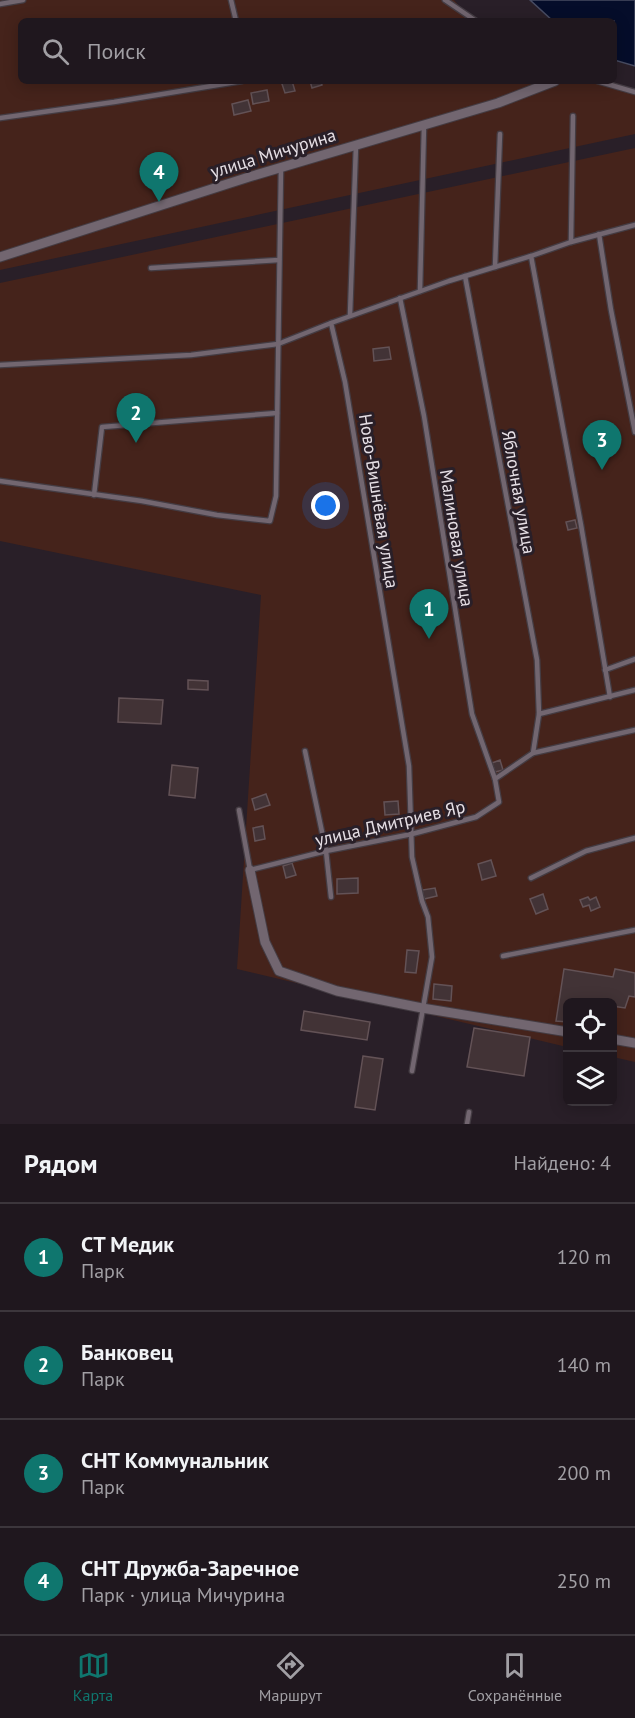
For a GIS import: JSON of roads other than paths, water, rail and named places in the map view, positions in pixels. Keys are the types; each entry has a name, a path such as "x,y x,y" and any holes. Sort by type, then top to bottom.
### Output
{"street":[{"name":"улица Мичурина","path":"0,257 281,167 498,103 547,84"},
{"path":"250,870 266,942 279,971 337,991 422,1008 563,1031"},
{"path":"617,1040 635,1043"}],"lane":[{"path":"0,4 23,0"},
{"path":"231,0 235,18"},
{"path":"446,0 472,18"},
{"path":"0,118 224,84"},
{"path":"607,84 635,92"},
{"path":"571,242 573,116"},
{"path":"420,291 424,125"},
{"path":"495,267 500,134"},
{"path":"350,315 356,145"},
{"path":"0,481 142,501 217,515 270,521 276,496 281,167"},
{"path":"0,365 191,355 278,344 350,315 465,276 571,242 635,225"},
{"path":"599,234 635,432"},
{"path":"531,256 569,457 610,697"},
{"path":"151,268 279,260"},
{"name":"Яблочная улица","path":"465,276 537,660 539,714"},
{"name":"Малиновая улица","path":"400,298 424,416 472,714 495,779"},
{"name":"Ново-Вишнёвая улица","path":"330,323 345,382 407,754 412,857 428,918 432,957 412,1071"},
{"path":"94,495 102,427 277,413"},
{"path":"605,670 635,659"},
{"path":"533,753 539,714 635,690"},
{"path":"495,779 533,753 635,730"},
{"path":"305,751 326,850 331,897"},
{"name":"улица Дмитриев Яр","path":"250,870 326,850 412,834 476,817 499,802 495,779"},
{"path":"239,810 250,870"},
{"path":"531,878 586,851 635,838"},
{"path":"503,956 635,930"},
{"path":"467,1124 469,1112"}],"water":[{"path":"530,0 635,0 635,66 617,61 617,18 550,18"}],"place":[{"name":"СНТ Дружба-Заречное","path":"159,202"},
{"name":"Банковец","path":"136,443"},
{"name":"СНТ Коммунальник","path":"602,470"},
{"name":"СТ Медик","path":"429,639"}]}
